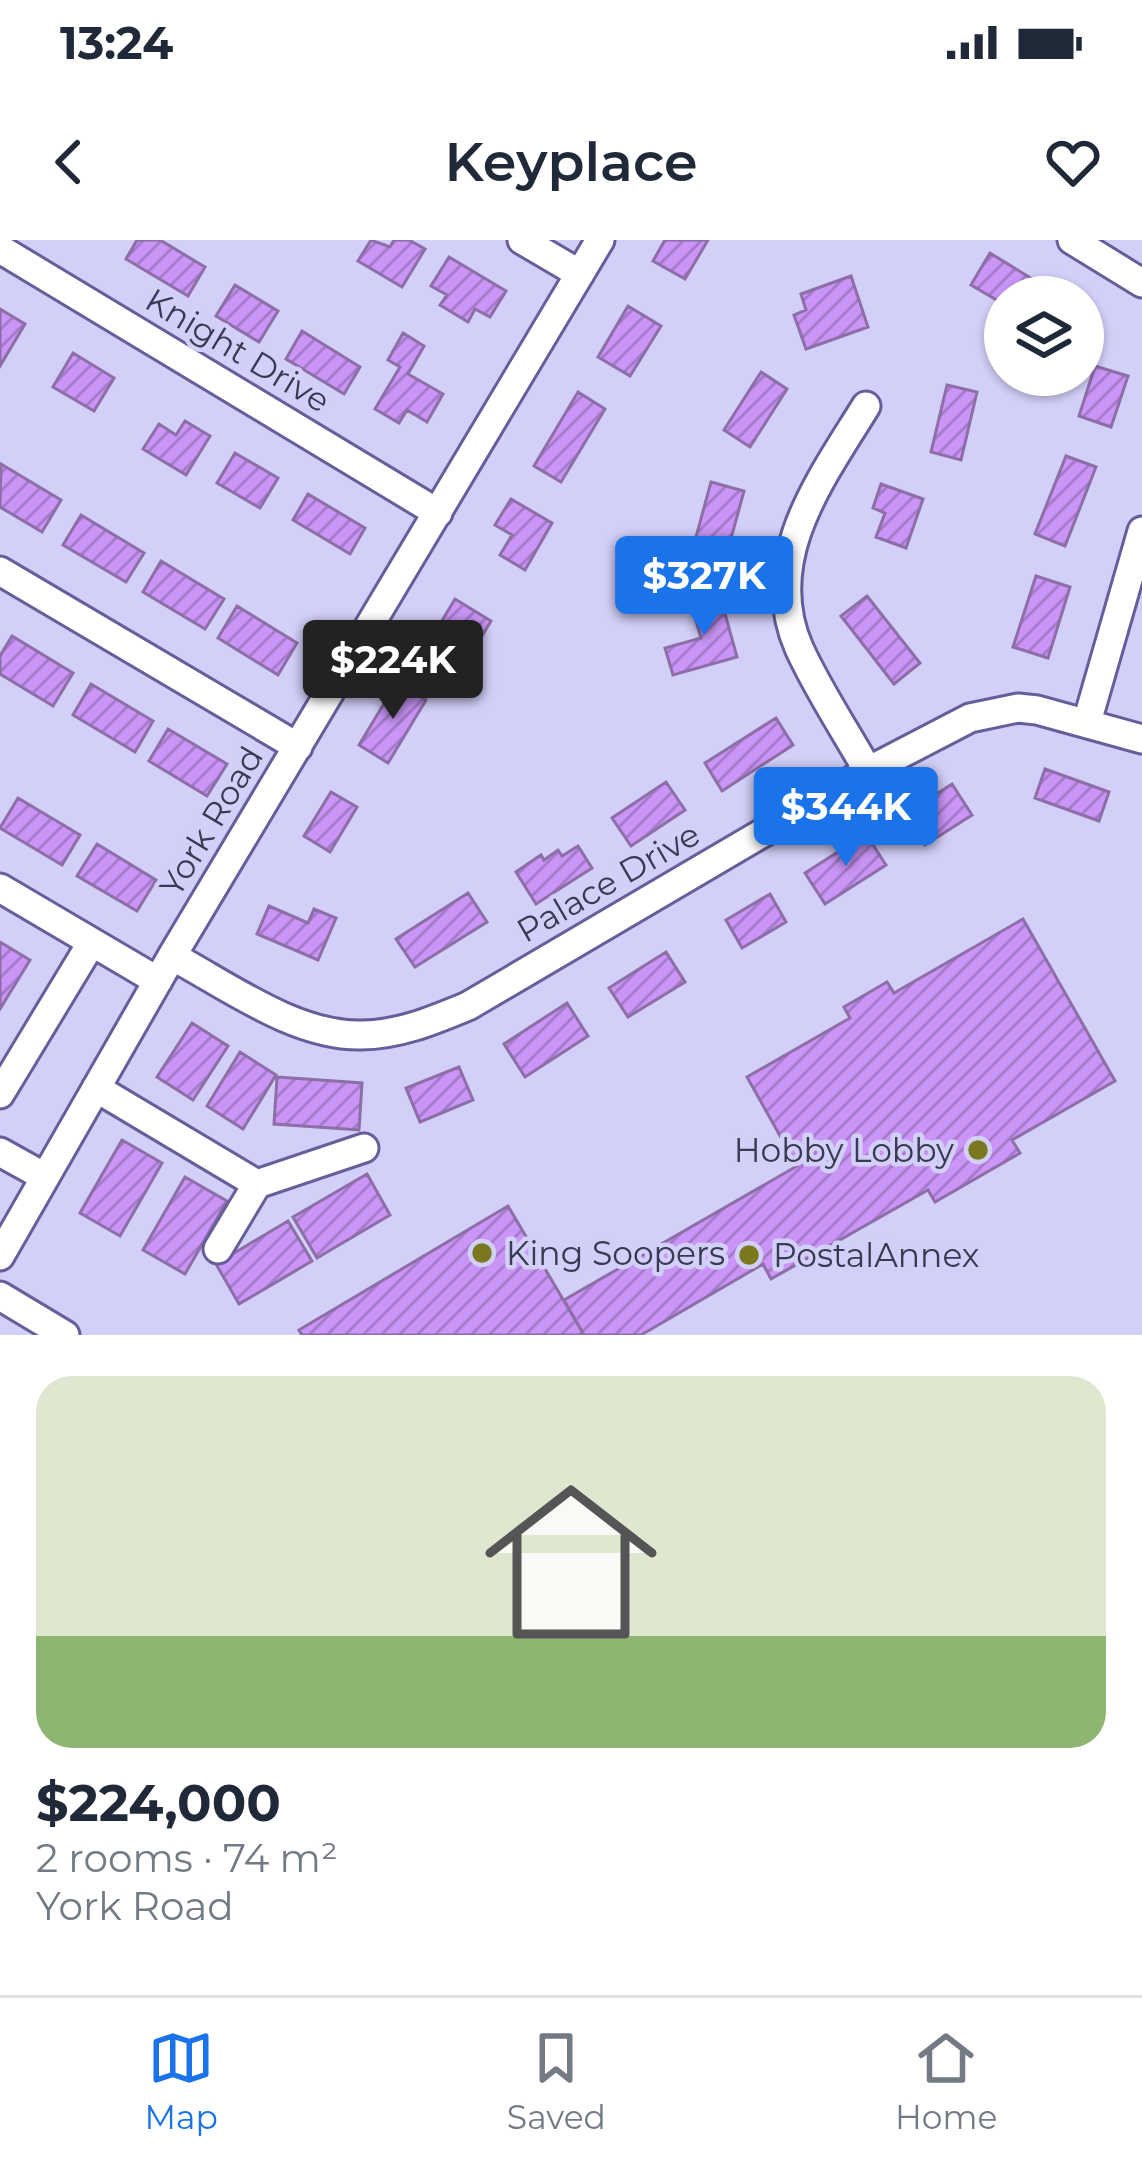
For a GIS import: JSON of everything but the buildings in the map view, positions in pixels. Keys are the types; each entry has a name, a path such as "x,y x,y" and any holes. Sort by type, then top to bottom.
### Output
{"street":[{"path":"522,240 580,274"},
{"name":"York Road","path":"3,1242 600,240"},
{"path":"1072,240 1142,283"},
{"name":"Knight Drive","path":"0,249 438,513"},
{"path":"866,406 794,535 785,594 798,646 868,771"},
{"path":"1087,722 1142,531"},
{"path":"0,572 298,747"},
{"name":"Palace Drive","path":"172,956 294,1021 326,1030 358,1036 424,1024 468,1006 944,730 992,711 1037,710 1142,739"},
{"path":"0,888 158,981"},
{"path":"0,1094 92,942"},
{"path":"96,1088 257,1184"},
{"path":"218,1249 257,1184 364,1148"},
{"path":"0,1152 45,1177"},
{"path":"0,1296 64,1335"}],"place":[{"name":"Hobby Lobby","path":"978,1150"},
{"name":"King Soopers","path":"482,1253"},
{"name":"PostalAnnex","path":"749,1255"}]}
